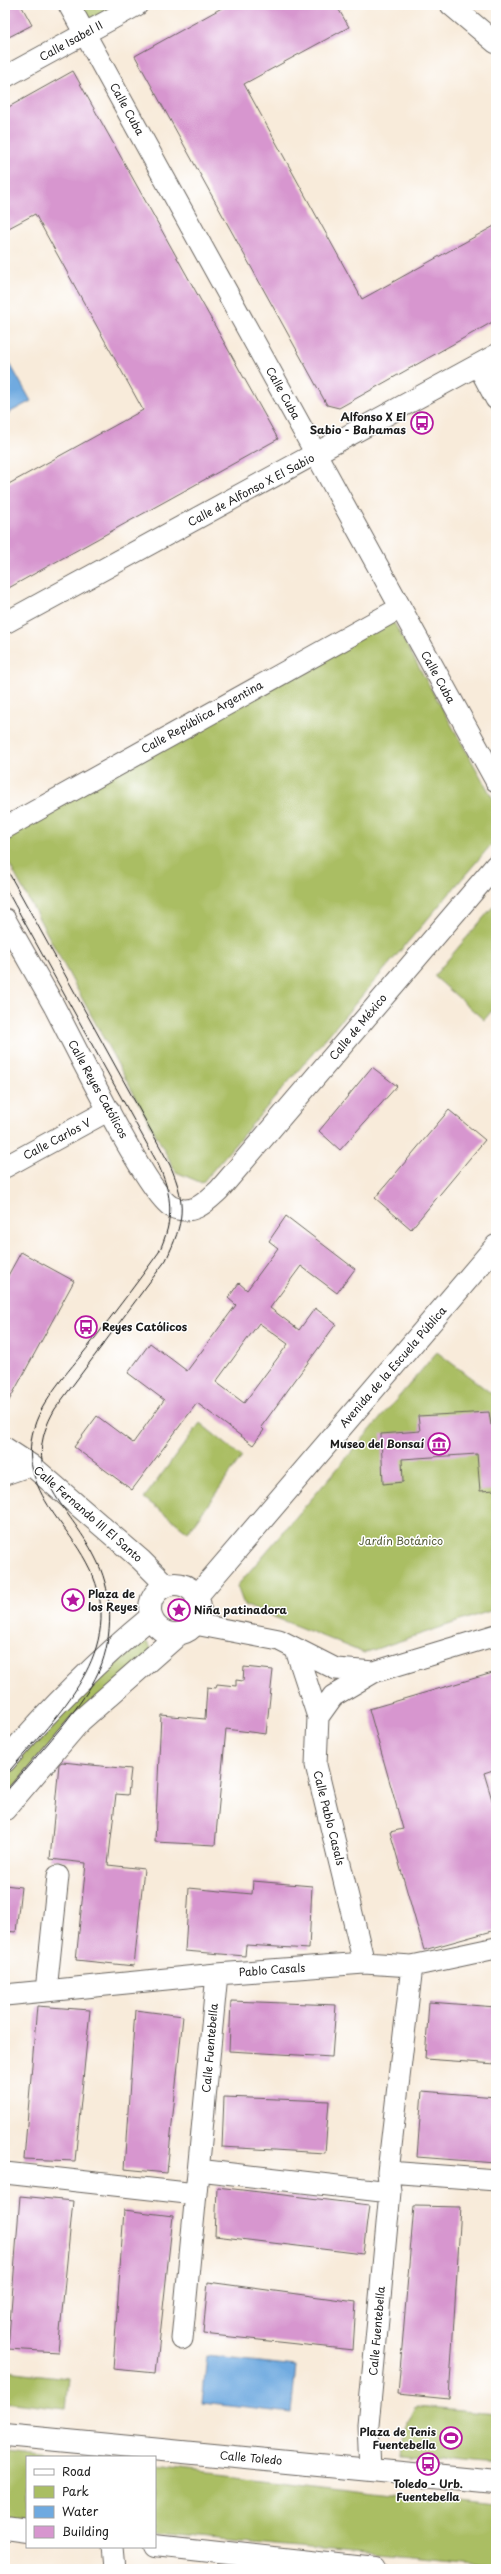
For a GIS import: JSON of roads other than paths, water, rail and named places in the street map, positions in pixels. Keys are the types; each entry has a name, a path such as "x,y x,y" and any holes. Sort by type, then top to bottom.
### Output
{"street":[{"name":"Calle Cuba","path":"69,5 496,781"},
{"name":"Calle Isabel II","path":"5,77 137,5"},
{"path":"451,5 496,43"},
{"name":"Calle de Alfonso X El Sabio","path":"5,623 316,455 496,355"},
{"path":"478,365 496,399"},
{"name":"Calle República Argentina","path":"5,828 400,608"},
{"name":"Calle de México","path":"219,1190 496,865"},
{"name":"Calle Reyes Católicos","path":"5,919 109,1110 158,1194 171,1206 193,1210 201,1206 219,1190"},
{"name":"Calle Carlos V","path":"5,1167 109,1110"},
{"name":"Avenida de la Escuela Pública","path":"196,1597 496,1246"},
{"name":"Calle Fernando III El Santo","path":"5,1448 31,1465 141,1560 166,1585"},
{"path":"5,1474 31,1465"},
{"path":"5,1809 80,1721 187,1628 199,1611 196,1597 183,1585 166,1585 155,1593 151,1601 151,1617 162,1631 187,1628 279,1640 296,1650 336,1669 374,1672"},
{"path":"5,1761 44,1715 88,1670 151,1617"},
{"path":"318,1718 333,1696 374,1672 496,1634"},
{"name":"Calle Pablo Casals","path":"296,1650 318,1718 316,1765 364,1963"},
{"path":"46,1991 58,1876"},
{"name":"Pablo Casals","path":"5,1995 217,1974 364,1963 412,1966 496,1948"},
{"name":"Calle Fuentebella","path":"370,2470 368,2425 389,2182 412,1966"},
{"name":"Calle Fuentebella","path":"182,2339 217,1974"},
{"path":"198,2170 389,2182 496,2180"},
{"path":"5,2173 196,2194"},
{"name":"Calle Toledo","path":"5,2435 496,2482"},
{"path":"5,2528 26,2531"},
{"path":"156,2545 375,2569"},
{"path":"113,2548 115,2569"}],"water":[{"path":"5,355 31,401 5,415"},
{"path":"207,2356 296,2366 291,2413 202,2403"}],"tram line":[{"path":"5,866 170,1165 179,1191 181,1202 180,1224 166,1260 55,1409 45,1432 41,1452 44,1470 60,1504 84,1538 101,1569 108,1595 110,1623 106,1650 102,1663 85,1695 59,1730 5,1793"},
{"path":"5,887 158,1164 167,1187 170,1208 167,1229 159,1252 134,1287 54,1389 39,1415 34,1428 30,1453 34,1475 48,1505 70,1536 93,1576 101,1605 100,1633 92,1660 78,1686 61,1710 5,1776"}],"place":[{"name":"Alfonso X El Sabio - Bahamas","path":"422,423"},
{"name":"Reyes Católicos","path":"86,1327"},
{"name":"Museo del Bonsaí","path":"439,1444"},
{"name":"Plaza de los Reyes","path":"73,1600"},
{"name":"Niña patinadora","path":"179,1610"},
{"name":"Plaza de Tenis Fuentebella","path":"451,2438"},
{"name":"Toledo - Urb. Fuentebella","path":"428,2464"}],"park label":[{"name":"Jardín Botánico","path":"401,1541"}]}
